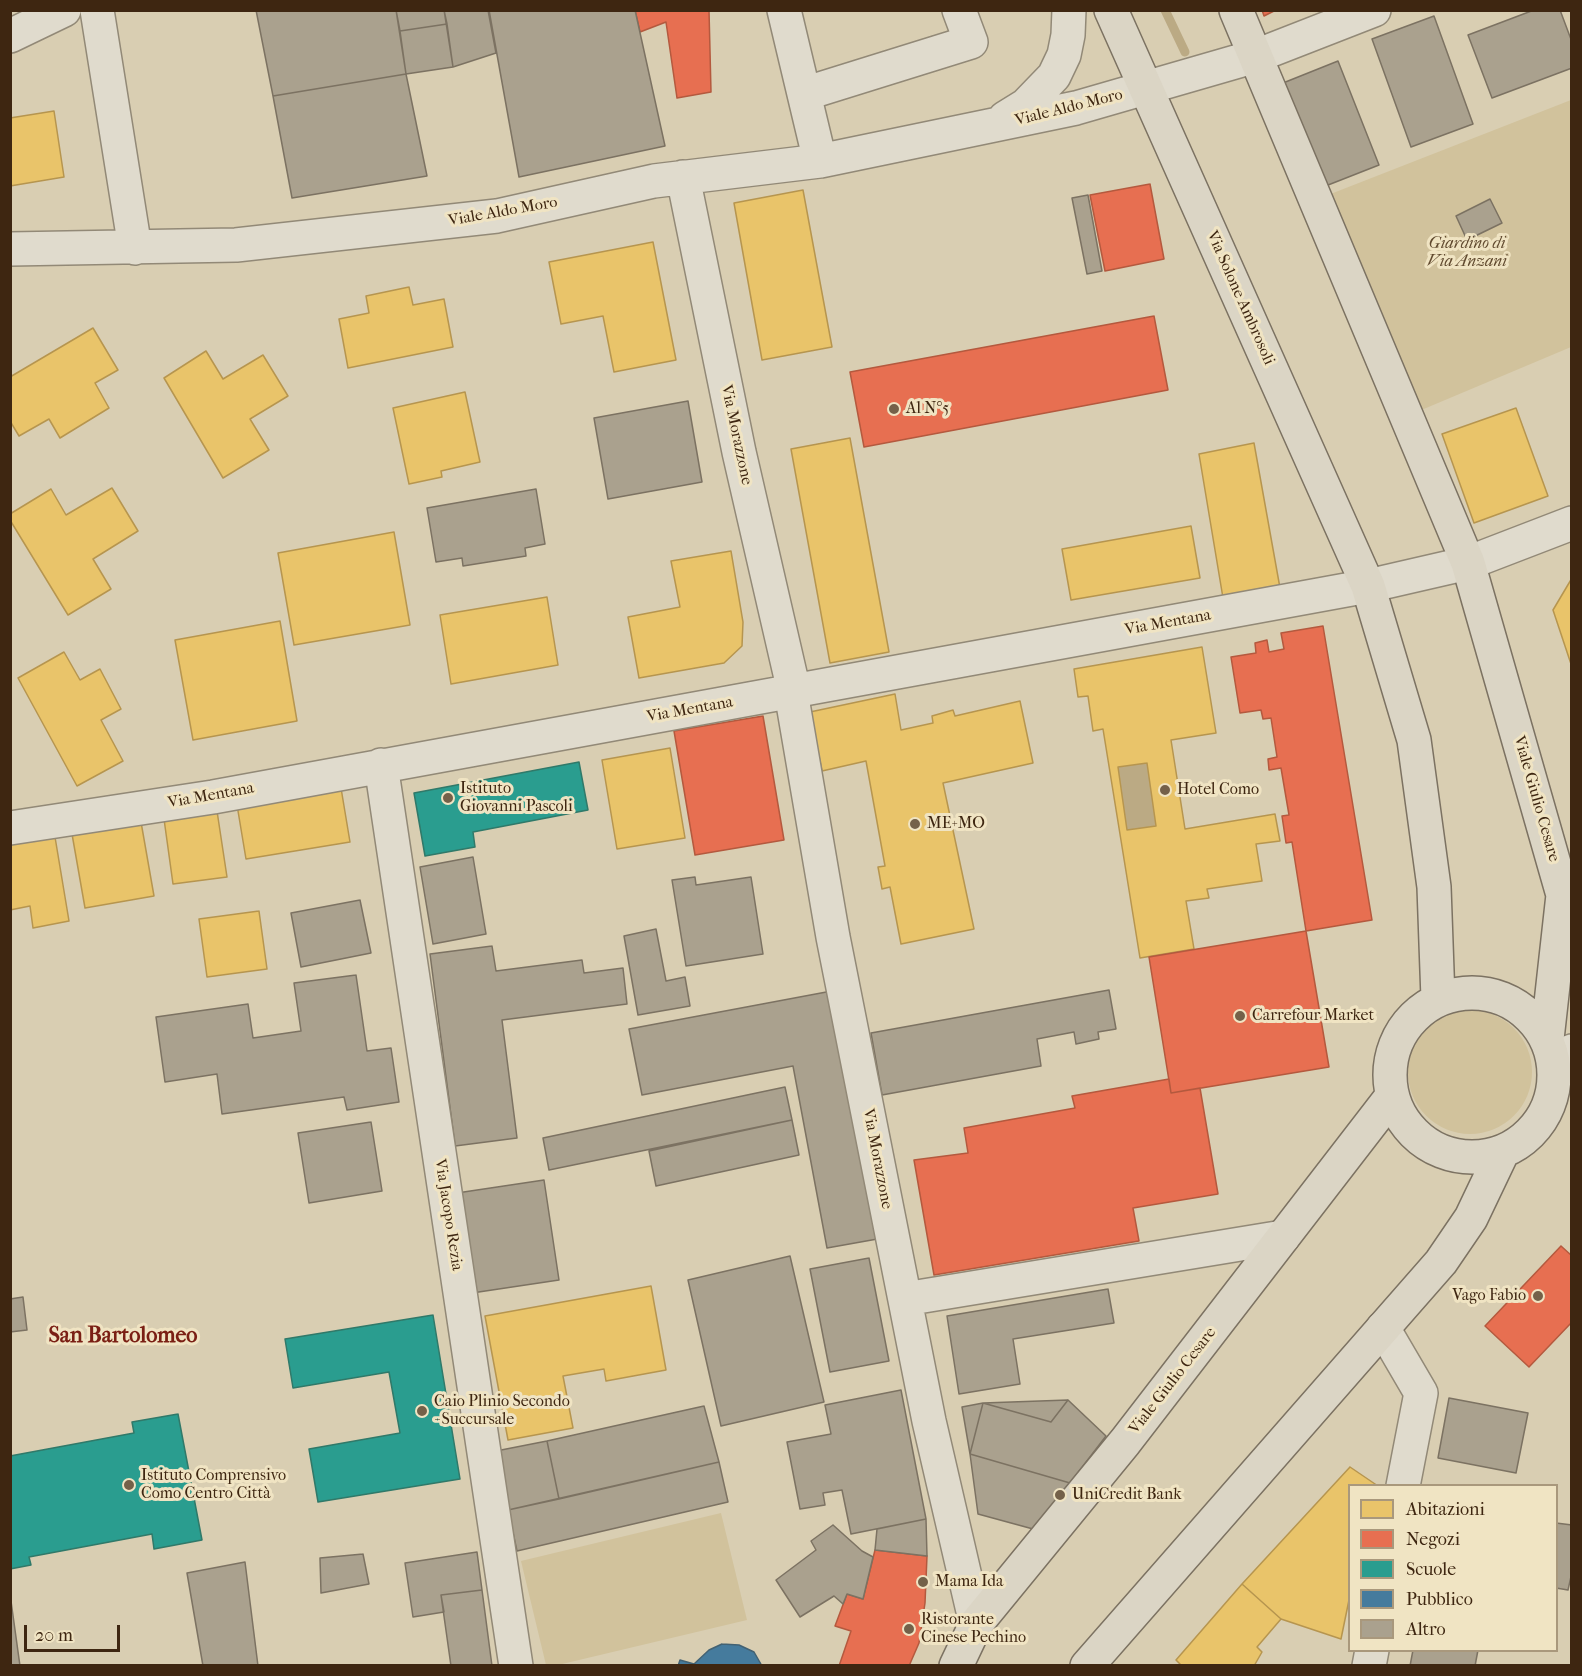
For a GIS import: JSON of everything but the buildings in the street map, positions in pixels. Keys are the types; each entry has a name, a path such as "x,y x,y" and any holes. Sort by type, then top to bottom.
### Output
{"main road":[{"name":"Via Solone Ambrosoli","path":"1111,10 1160,85 1368,586"},
{"path":"1236,10 1242,60 1468,563"},
{"name":"Viale Giulio Cesare","path":"1468,563 1563,895 1557,1050"},
{"path":"1368,586 1414,740 1434,887 1438,999"},
{"path":"1463,993 1488,994 1513,1002 1532,1018 1557,1050 1554,1088 1545,1115 1527,1137 1502,1153 1475,1158 1448,1155 1423,1142 1403,1122 1392,1096 1389,1073 1393,1050 1419,1012 1438,999 1463,993"},
{"name":"Viale Giulio Cesare","path":"956,1665 976,1624 1125,1442 1392,1096"},
{"path":"1087,1665 1441,1262 1465,1227 1502,1153"}],"street":[{"path":"10,36 64,10"},
{"path":"97,10 135,248"},
{"path":"784,10 820,161"},
{"path":"804,94 971,42 959,10"},
{"name":"Viale Aldo Moro","path":"990,127 1026,105 1054,76 1064,55 1068,35 1068,10"},
{"name":"Viale Aldo Moro","path":"10,249 236,246 497,216 683,177 820,161 1076,108 1242,60 1374,10"},
{"name":"Via Morazzone","path":"683,177 739,452 793,692 833,938 929,1421 976,1624"},
{"name":"Via Mentana","path":"10,828 213,797 1368,586 1468,563 1572,523"},
{"name":"Via Jacopo Rezia","path":"381,765 516,1665"},
{"path":"905,1299 1284,1237"},
{"path":"1383,1328 1421,1393 1403,1484"}],"green space":[{"name":"Giardino di Via Anzani","path":"1571,100 1571,347 1419,411 1328,195"},
{"path":"1470,1010 1494,1014 1514,1028 1528,1048 1532,1072 1528,1096 1514,1116 1494,1130 1470,1134 1446,1130 1426,1116 1412,1096 1408,1072 1412,1048 1426,1028 1446,1014"},
{"path":"721,1513 747,1620 558,1665 546,1665 521,1561"}],"shaded area":[{"path":"1147,763 1156,826 1127,830 1118,767"}],"waterway":[{"path":"1165,10 1185,52"}],"place":[{"name":"Al N°5","path":"894,409"},
{"name":"Hotel Como","path":"1165,790"},
{"name":"Istituto Giovanni Pascoli","path":"448,798"},
{"name":"ME+MO","path":"915,824"},
{"name":"Carrefour Market","path":"1240,1016"},
{"name":"Vago Fabio","path":"1538,1296"},
{"name":"Caio Plinio Secondo - Succursale","path":"422,1411"},
{"name":"Istituto Comprensivo Como Centro Città","path":"129,1485"},
{"name":"UniCredit Bank","path":"1060,1495"},
{"name":"Mama Ida","path":"923,1582"},
{"name":"Ristorante Cinese Pechino","path":"909,1629"}],"district":[{"name":"San Bartolomeo","path":"123,1337"}]}
